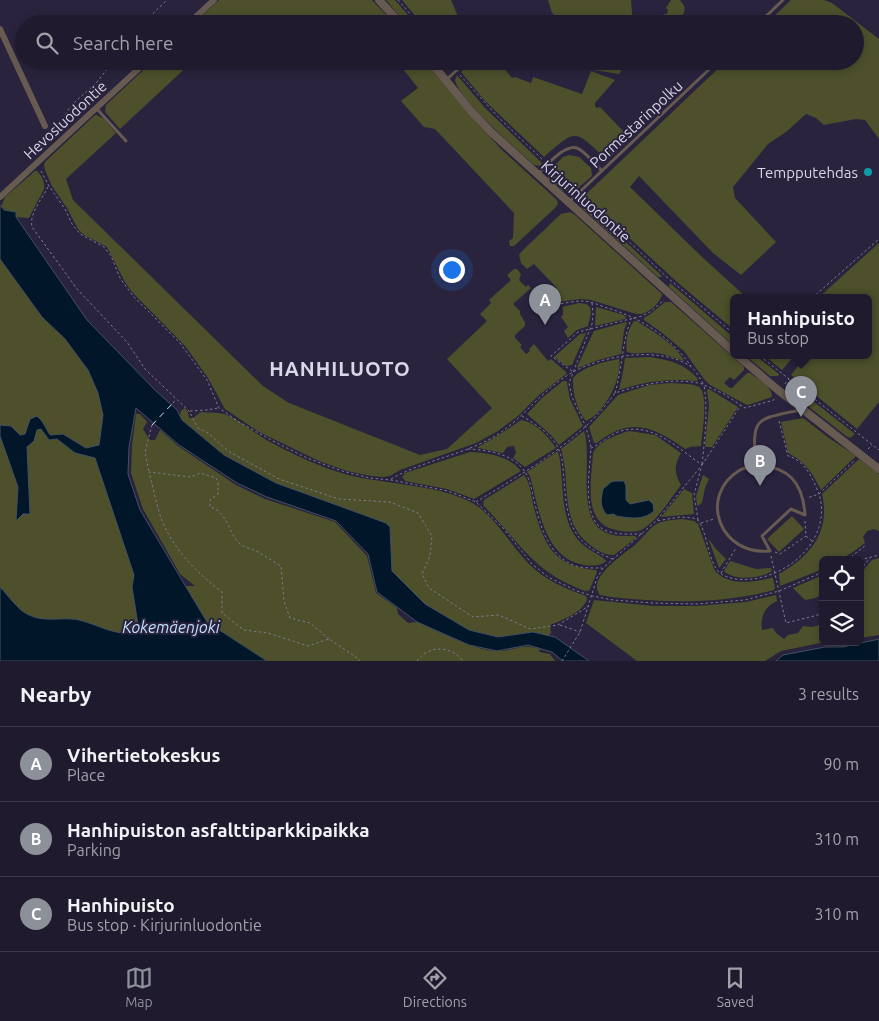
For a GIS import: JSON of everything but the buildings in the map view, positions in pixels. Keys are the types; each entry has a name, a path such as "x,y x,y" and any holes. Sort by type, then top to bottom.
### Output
{"street":[{"path":"198,15 214,0"},
{"path":"380,0 393,15"},
{"path":"0,29 15,61"},
{"path":"19,70 45,126"},
{"name":"Hevosluodontie","path":"1,196 137,70"},
{"name":"Kirjurinluodontie","path":"438,70 471,111 537,175 730,348"},
{"path":"742,359 879,469"}],"lane":[{"path":"767,15 783,0"},
{"name":"Pormestarinpolku","path":"568,203 709,70"},
{"path":"446,80 457,71"},
{"path":"97,108 126,141"},
{"path":"537,175 566,148 574,146 580,149 602,171"},
{"path":"755,465 754,437 756,427 764,418 803,409"},
{"path":"755,465 770,466 783,471 795,480 802,493 805,515 791,508 762,536 770,551 759,552 738,545 724,531 719,518 718,504 722,490 729,479 741,470 755,465"}],"path":[{"path":"151,15 167,0"},
{"path":"398,0 411,15"},
{"path":"60,142 61,125 71,105 81,94 95,84 106,70"},
{"path":"457,71 499,118 547,165 669,279 730,331"},
{"path":"37,163 72,224 80,234 104,247 111,256 120,278 133,296 180,343 207,380 219,408 239,422 273,441 307,458 352,474 448,491 476,502 503,528 532,564 548,577 592,596 613,600 653,603 696,604 745,600 779,591 819,574"},
{"path":"49,186 33,214 32,227 77,290 127,342 146,369 190,411 198,428 208,433 228,451 279,480 339,499 390,502 418,514 432,536 430,556 422,574 429,588 473,617 499,615 530,629 558,625 589,606"},
{"path":"817,294 879,239"},
{"path":"573,372 551,356 578,332 636,318 650,312 670,295"},
{"path":"557,306 559,304 582,301 636,318 665,338 681,353 704,384 706,420 702,466 694,495 698,520"},
{"path":"592,303 594,314 591,329 569,383 572,397 586,427 591,448 589,500 592,516 598,525 606,531 642,534"},
{"path":"476,502 525,472 559,448 586,427 602,411 615,393 627,330 631,319"},
{"path":"391,480 409,469 468,449 500,433 542,395 573,372 595,363 623,356 643,354 670,358 692,367"},
{"path":"764,359 879,450"},
{"path":"615,393 659,382 674,381 704,384 745,408 774,400 774,394 778,390"},
{"path":"173,403 177,399"},
{"path":"656,521 702,466 741,405"},
{"path":"190,411 219,408"},
{"path":"522,415 549,436 559,448 563,463 565,503 569,520 576,535 597,553 614,559"},
{"path":"778,415 788,456 803,465 813,478 819,494 803,499"},
{"path":"152,424 145,452 161,517 173,541 203,578 222,592 222,613 244,630 268,633 308,646 328,639"},
{"path":"591,448 618,432 629,429 644,430 656,433 702,466"},
{"path":"468,449 502,455 514,461 525,472 529,480 540,523 548,543 568,562 580,567 603,568"},
{"path":"149,472 191,477 200,474 216,478 218,494 210,500 210,507 217,509 224,517 233,535 241,545 255,550 281,566 284,601 290,618 310,623 328,639 359,659 359,661"},
{"path":"805,515 806,536 813,542"},
{"path":"700,523 719,518"},
{"path":"806,536 780,554 770,551 786,623 819,614"},
{"path":"720,573 738,545"},
{"path":"852,556 866,545"},
{"path":"864,559 879,556"},
{"path":"864,565 871,557"},
{"path":"562,661 580,632 592,596"},
{"path":"558,625 580,632"},
{"path":"417,661 424,652 434,649 452,651 463,661"}],"green space":[{"path":"219,0 372,0 386,15 203,15"},
{"path":"386,0 395,0 408,15 398,15"},
{"path":"402,0 451,0 457,14 457,15 414,15"},
{"path":"548,0 631,0 632,15 554,15"},
{"path":"671,0 680,0 685,9 683,15 664,15 667,14 668,10 666,8"},
{"path":"791,0 824,0 832,3 848,15 775,15"},
{"path":"864,28 879,39 879,139 865,120 856,119 824,125 816,118 806,114 786,132 768,144 733,187 735,198 776,242 741,275 713,253 639,176 630,187 743,294 730,294 730,326 677,282 584,196 717,70 864,70"},
{"path":"143,70 183,70 120,129 105,112 106,105"},
{"path":"404,70 433,70 502,150 557,200 558,204 555,208 514,246 510,246 509,241 513,238 514,213 435,129 424,127 401,101 418,88"},
{"path":"463,70 505,70 512,78 515,77 531,83 533,77 582,94 591,71 615,80 595,103 595,106 597,108 600,107 624,132 623,136 627,142 607,160 582,138 570,137 544,157 485,101 461,72"},
{"path":"593,70 621,70 619,74"},
{"path":"457,75 485,108 542,163 540,166 534,165 503,137 466,99 455,80"},
{"path":"95,115 104,119 116,133 66,179 73,200 263,386 289,403 420,455 447,449 492,408 447,359 487,321 480,314 491,303 489,300 511,280 507,275 514,269 517,269 521,274 519,280 526,287 528,285 531,288 513,304 520,311 525,322 525,326 515,335 515,338 522,345 520,347 526,354 534,344 548,361 551,359 567,373 498,431 476,443 400,470 390,476 371,476 347,471 319,461 259,432 225,409 208,378 186,347 132,292 107,247 84,235 78,229 52,186 44,164"},
{"path":"569,155 579,157 591,168 592,176 576,190 553,167 563,157"},
{"path":"549,170 571,190 563,191 548,178 547,172"},
{"path":"35,171 42,177 44,189 29,218 16,217 1,207 5,197"},
{"path":"581,202 662,276 658,277 581,207"},
{"path":"570,212 662,294 654,307 648,312 641,314 633,313 591,300 581,299 557,302 559,300 555,295 552,297 550,295 557,288 534,264 527,269 521,263 519,255 522,251 561,214"},
{"path":"879,243 879,402 857,429 791,375 804,359 872,359 872,294 822,294"},
{"path":"0,259 42,317 65,339 88,370 98,393 103,415 99,445 86,448 63,434 50,435 42,421 25,434 20,435 0,426"},
{"path":"670,283 730,334 730,342 669,287"},
{"path":"665,302 671,302 730,355 730,359 735,359 744,367 744,370 734,380 730,377 724,383 732,388 747,373 750,373 770,389 772,397 748,405 710,385 684,351 644,320"},
{"path":"579,303 590,307 591,313 588,326 577,330 568,338 564,331 568,327 561,317 563,315 562,307"},
{"path":"596,307 626,317 625,319 595,326"},
{"path":"634,321 637,321 670,344 684,361 667,355 627,352 627,336"},
{"path":"626,322 621,354 577,367 594,331"},
{"path":"586,333 572,365 566,366 554,357 580,334"},
{"path":"649,357 676,363 687,369 698,379 697,381 657,381 619,390 625,358"},
{"path":"619,359 618,376 611,394 599,411 586,421 576,401 573,378 583,370 600,363"},
{"path":"750,359 760,359 779,374 778,376 770,376"},
{"path":"769,359 791,359 782,370"},
{"path":"563,381 567,383 570,399 583,426 559,445 551,435 527,414 542,398"},
{"path":"671,383 693,385 699,387 702,391 704,415 701,446 685,449 652,430 631,427 620,429 594,443 589,427 618,395 649,385"},
{"path":"790,383 855,434 850,438 846,436 785,388"},
{"path":"709,389 738,407 712,447 706,447 709,406 707,390"},
{"path":"185,408 189,418 193,418 201,412 227,415 272,443 308,460 345,474 434,490 467,500 487,514 524,558 542,575 556,584 586,596 587,600 581,609 550,625 551,633 548,636 532,632 498,637 469,630 425,604 392,571 390,527 386,523 276,483 224,455 182,420 180,416 181,411"},
{"path":"136,414 140,414 147,422 143,429 150,440 155,440 160,430 178,446 236,485 265,499 335,522 367,556 376,593 397,608 398,614 408,623 417,622 457,640 489,650 504,651 533,647 540,649 539,652 550,654 555,661 267,661 207,622 185,586 195,586 180,574 143,509 131,473"},
{"path":"803,418 856,456 821,490 808,468 788,453 781,422"},
{"path":"521,420 541,430 556,448 525,467 513,458 516,453 514,446 507,447 503,453 478,448 478,447"},
{"path":"41,429 49,440 57,439 75,453 95,458 135,575 132,587 138,625 135,631 120,633 79,620 44,619 33,616 20,609 0,587 0,436 18,487 17,520 23,513 30,514 27,446 34,441 37,430"},
{"path":"584,431 590,514 596,525 608,534 635,536 636,538 614,555 600,552 589,544 573,524 570,512 561,449"},
{"path":"629,431 655,435 681,453 676,469 681,485 659,515 640,530 630,532 605,526 598,519 591,499 593,453 599,445 608,439"},
{"path":"558,451 568,523 581,543 606,561 602,564 584,565 571,561 560,553 545,530 530,476 527,472"},
{"path":"470,452 491,454 505,459 521,471 474,499 447,489 405,481 402,477 405,473"},
{"path":"859,459 879,474 879,531 874,529 867,531 863,537 865,543 846,556 819,556 819,571 780,586 779,574 800,560 809,551 821,532 824,508 822,494"},
{"path":"524,475 529,485 541,530 552,550 569,564 596,570 597,572 588,591 559,579 534,561 483,505 484,500"},
{"path":"703,475 709,479 702,503 697,506 696,496"},
{"path":"684,489 692,493 694,514 661,517"},
{"path":"792,516 804,529 779,552 767,539"},
{"path":"682,519 694,521 698,524 714,569 719,575 726,579 740,582 773,578 774,590 742,597 695,601 646,600 600,595 597,588 598,581 615,560 635,545 658,523"},
{"path":"708,538 726,559 719,568"},
{"path":"879,558 879,635 864,637 864,569 872,560"},
{"path":"730,561 756,569 771,568 772,571 761,576 740,578 724,571"},
{"path":"819,577 819,596 815,598 805,600 793,588"},
{"path":"776,595 777,601 764,612 762,630 773,628 784,639 788,635 798,633 803,626 812,627 819,625 819,643 781,651 765,661 637,661 586,623 594,600 653,606 697,606 746,602"}],"water":[{"name":"Kokemäenjoki","path":"0,205 4,210 16,212 16,217 87,320 177,410 182,420 224,455 276,483 386,523 390,527 392,571 425,604 469,630 498,637 533,632 555,637 589,661 563,661 552,652 528,645 497,651 469,645 417,622 377,592 368,554 336,521 267,497 237,483 179,445 136,408 129,447 128,474 140,510 207,622 267,661 0,661 0,587 20,609 38,618 79,620 120,633 135,631 138,625 132,587 134,575 95,458 75,453 57,439 49,440 41,429 37,430 34,441 27,447 30,514 23,514 16,521 18,487 0,436 0,425 11,426 20,435 25,434 30,419 37,416 50,435 63,434 86,448 99,445 103,415 98,393 88,370 65,339 42,317 0,259"},
{"path":"615,481 624,481 626,500 630,504 649,500 653,504 654,511 636,518 616,516 614,514 607,515 604,512 601,499 603,489"},
{"path":"879,639 879,661 776,661 783,655 825,647 864,646 864,642"}],"ferry route":[{"path":"152,425 173,403"}],"place":[{"name":"Tempputehdas","path":"868,172"},
{"name":"Vihertietokeskus","path":"545,325"},
{"name":"Hanhipuisto","path":"801,417"},
{"name":"Hanhipuiston asfalttiparkkipaikka","path":"760,486"}],"district":[{"name":"HANHILUOTO","path":"340,368"}]}
